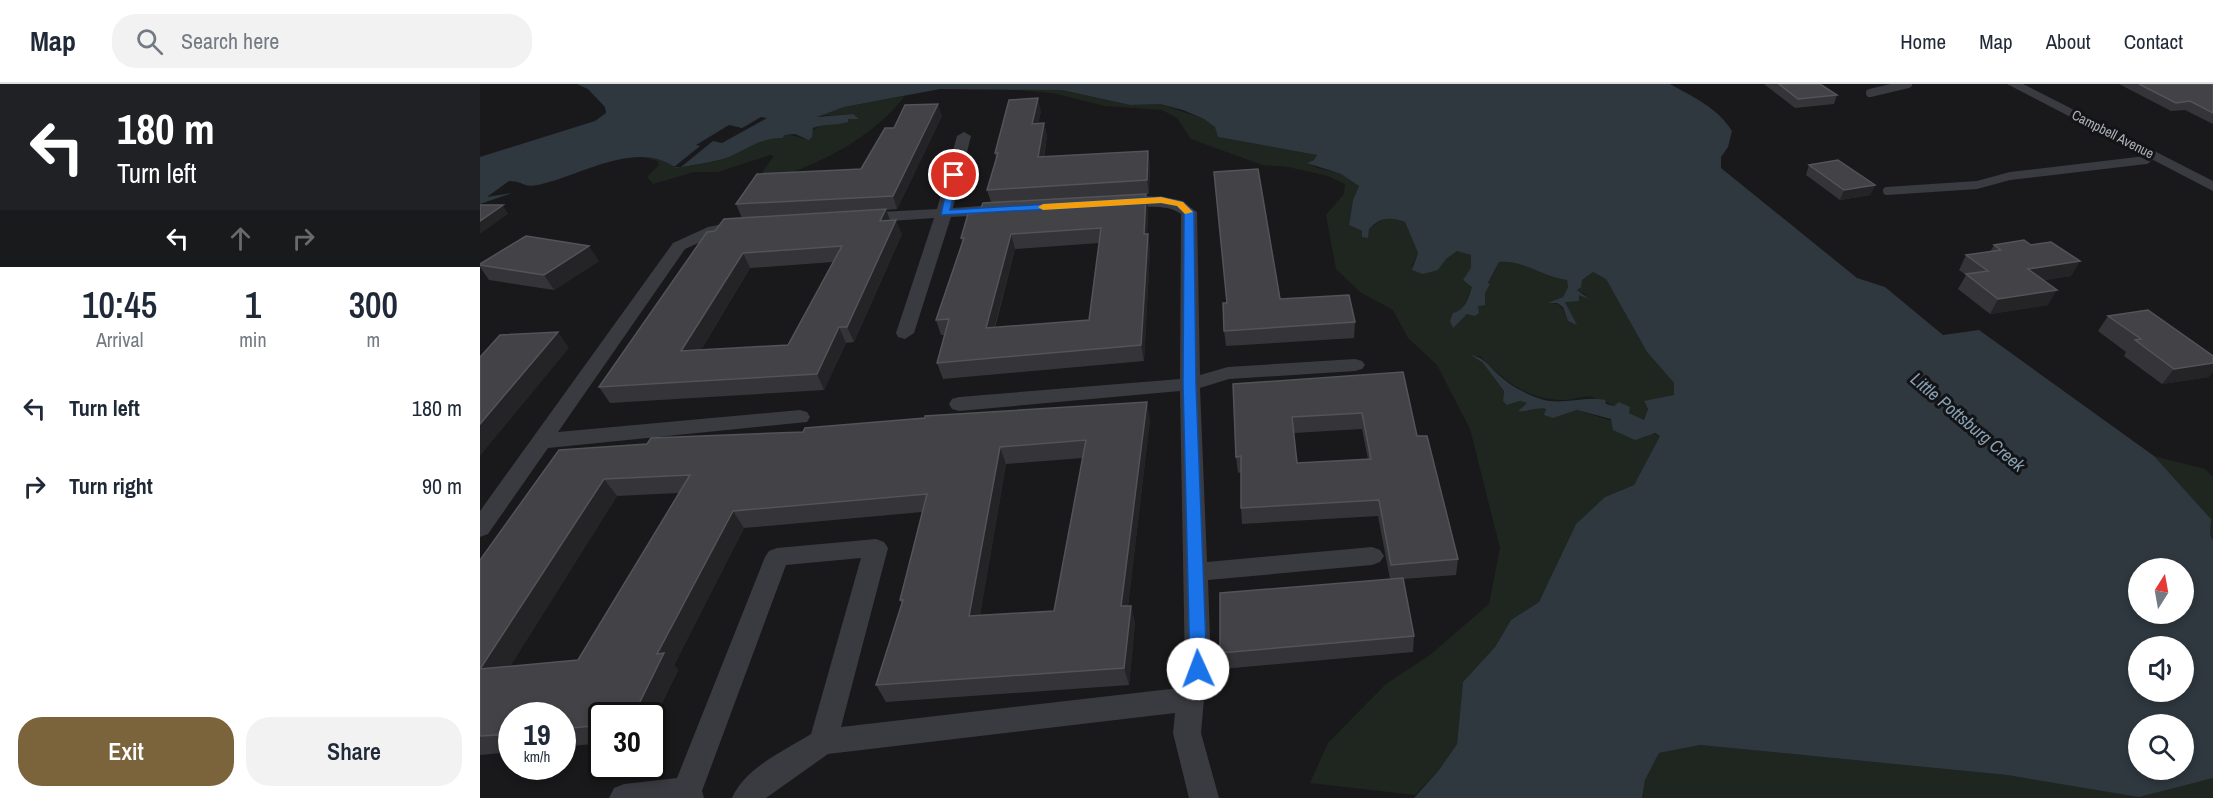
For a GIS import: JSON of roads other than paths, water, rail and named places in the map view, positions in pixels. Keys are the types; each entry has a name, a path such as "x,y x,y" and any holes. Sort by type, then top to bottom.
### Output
{"street":[{"name":"Campbell Avenue","path":"2013,84 2030,88 2213,187"},
{"path":"905,333 944,213 964,136"},
{"path":"1104,203 1161,200 1180,204 1189,212 1190,384 1198,669 1190,699 1187,733 1204,798"},
{"path":"848,219 1024,208"},
{"path":"480,528 679,246 722,228 765,224"},
{"path":"959,404 1190,384 1228,373 1355,364"},
{"path":"543,441 800,417"},
{"path":"480,497 504,495"},
{"path":"624,798 688,794 777,557 876,548 823,742"},
{"path":"1196,572 1372,556"},
{"path":"747,798 759,784 823,742 1190,699"}],"lane":[{"path":"1870,93 1908,84"},
{"path":"1887,192 1977,185 2010,176 2146,160 2152,154"}],"water":[{"name":"Little Pottsburg Creek","path":"577,84 1670,84 1712,109 1732,131 1728,147 1721,157 1721,168 1857,278 1885,287 1943,335 1979,330 2154,456 2211,519 2210,534 2213,541 2213,778 2139,797 2007,775 1700,745 1659,753 1645,780 1642,798 1414,798 1439,770 1457,744 1463,682 1495,647 1511,620 1539,602 1576,524 1605,497 1634,485 1660,436 1655,433 1635,440 1613,430 1611,419 1577,410 1553,418 1544,415 1546,409 1518,411 1527,403 1520,401 1507,405 1503,401 1504,391 1483,363 1471,355 1484,360 1514,387 1535,397 1549,401 1597,399 1605,400 1606,404 1614,406 1619,402 1630,407 1629,413 1644,420 1648,409 1644,401 1674,395 1674,383 1647,352 1606,279 1593,272 1582,280 1581,287 1577,290 1589,299 1579,295 1579,301 1565,302 1577,325 1568,321 1563,307 1557,303 1548,303 1563,297 1568,287 1567,280 1549,276 1525,266 1499,262 1488,283 1490,284 1485,293 1485,305 1478,306 1479,313 1475,316 1467,314 1453,328 1450,321 1453,313 1464,306 1472,287 1463,280 1471,268 1471,255 1457,251 1446,259 1438,270 1423,274 1412,270 1418,253 1405,222 1394,219 1381,220 1369,229 1368,238 1362,237 1362,231 1349,225 1353,200 1359,186 1341,174 1307,163 1314,160 1317,155 1218,137 1215,127 1204,119 1160,104 1130,105 1062,90 940,89 844,107 817,117 853,114 859,119 848,119 848,122 813,128 812,137 809,140 795,134 785,135 782,138 759,142 723,159 676,168 660,160 644,157 626,158 538,185 529,186 509,181 487,197 512,193 480,204 480,157 595,121 606,113 605,107 588,89"}]}
